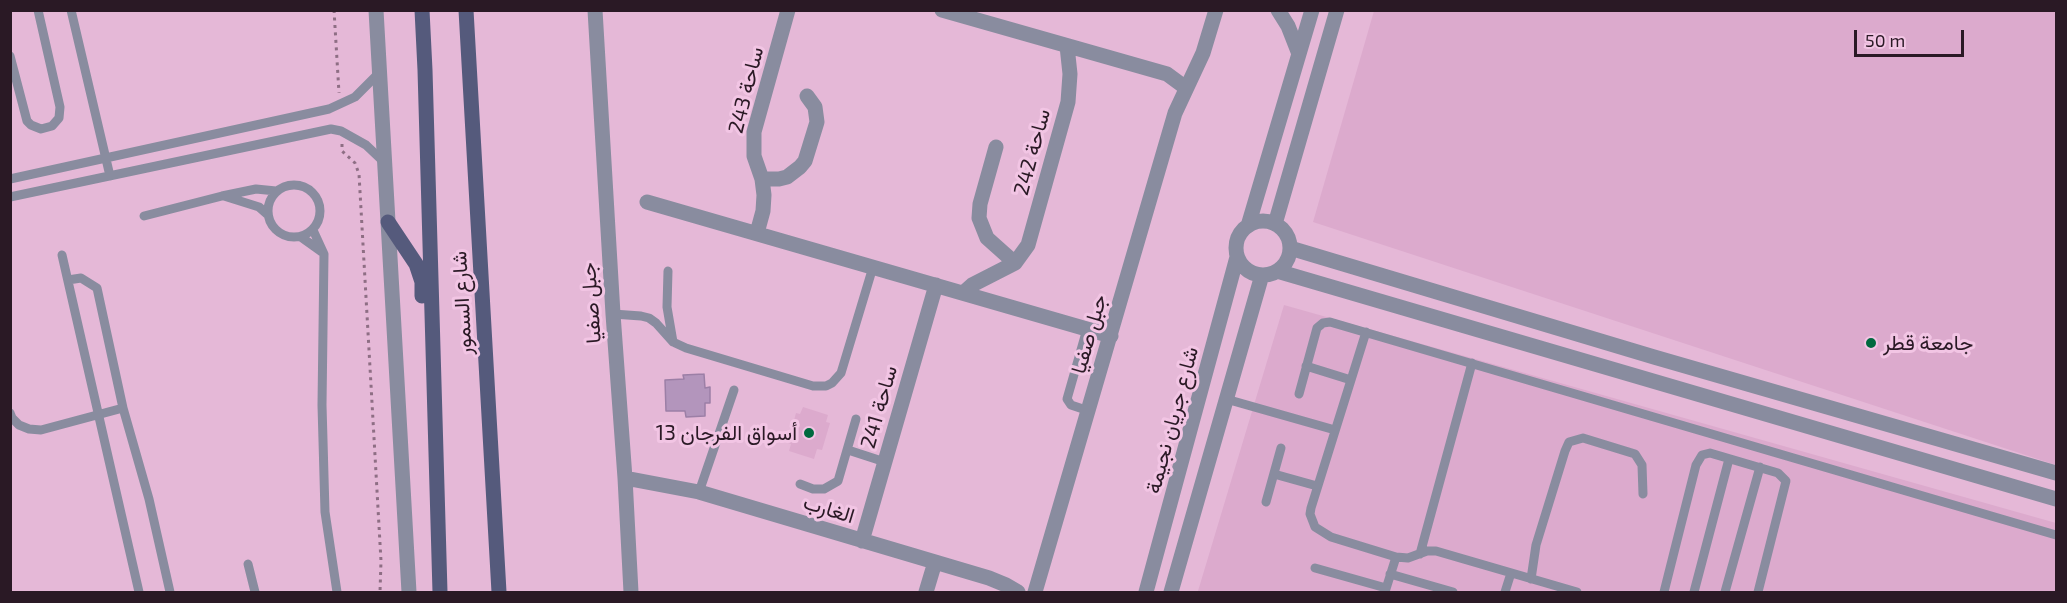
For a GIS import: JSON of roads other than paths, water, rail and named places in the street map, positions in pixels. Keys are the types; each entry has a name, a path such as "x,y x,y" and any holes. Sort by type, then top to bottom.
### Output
{"main road":[{"name":"شارع السمور","path":"422,10 440,592"},
{"name":"شارع السمور","path":"466,10 499,592"},
{"path":"388,222 416,264 422,282 427,406 436,446"}],"street":[{"path":"376,10 409,592"},
{"name":"جبل صفيا","path":"595,10 625,478 630,592"},
{"name":"ساحة 243","path":"757,233 764,203 762,179 754,156 754,132 788,10"},
{"path":"942,10 1167,74 1186,88"},
{"name":"جبل صفيا","path":"1035,592 1175,113 1203,53 1216,10"},
{"path":"1278,10 1288,26 1299,54"},
{"path":"1248,226 1312,10"},
{"path":"1275,224 1337,10"},
{"name":"ساحة 242","path":"996,147 980,204 979,218 987,238 1015,263 1028,245 1065,116 1070,81 1067,46"},
{"path":"762,179 787,177 805,160 816,122 815,107 807,96"},
{"path":"647,202 1111,336"},
{"path":"1261,221 1275,224 1286,234 1290,248 1287,261 1278,271 1262,276 1246,270 1237,257 1236,243 1242,230 1261,221"},
{"path":"1290,248 1654,357 2056,473"},
{"name":"شارع جريان نجيمة","path":"1146,592 1237,257"},
{"path":"963,293 972,285 1015,263"},
{"path":"1278,271 1466,328 2056,499"},
{"path":"1171,592 1262,276"},
{"name":"ساحة 241","path":"862,541 936,285"},
{"path":"1466,328 1473,302"},
{"path":"1647,380 1654,357"},
{"name":"الغارب","path":"625,478 699,492 998,581 1018,592"},
{"path":"926,592 935,562"}],"lane":[{"path":"10,56 27,121 41,129 52,126 59,118 60,107 38,10"},
{"path":"71,10 110,176"},
{"path":"10,179 329,109 355,97 380,72"},
{"path":"283,119 286,137"},
{"path":"10,197 318,130 341,131 366,145 385,163"},
{"path":"46,172 49,189"},
{"path":"144,216 222,196 256,189 276,190 291,184 307,188 313,194 318,200 320,215 313,230 301,237 286,237 273,228 267,214 259,207 222,196"},
{"path":"267,214 269,201 276,190"},
{"path":"313,230 324,254 322,405 325,512 337,592"},
{"path":"301,237 324,254"},
{"path":"62,255 139,592"},
{"path":"613,314 649,318 673,342 686,348 813,386 826,386 837,379 841,373 873,267"},
{"path":"668,271 667,307 673,342"},
{"path":"68,280 81,278 97,288 123,408 170,592"},
{"path":"1299,394 1316,332 1323,323 1330,321 2056,535"},
{"path":"1087,329 1067,399 1071,405 1089,411"},
{"path":"1366,332 1317,486 1310,514 1315,526 1330,537 1396,557 1408,558 1427,551 1436,551 1577,592"},
{"path":"1420,554 1472,363"},
{"path":"1306,366 1351,380"},
{"path":"699,492 734,390"},
{"path":"1226,399 1335,430"},
{"path":"10,413 19,425 41,430 123,408"},
{"path":"800,484 818,490 834,485 841,476 856,419"},
{"path":"1531,579 1536,545 1569,442 1583,438 1635,453 1642,465 1642,494"},
{"path":"1266,502 1281,448"},
{"path":"848,450 885,462"},
{"path":"1664,592 1697,461 1706,454 1781,474 1786,485 1758,592"},
{"path":"1694,592 1729,459"},
{"path":"1725,592 1760,467"},
{"path":"1274,474 1317,486"},
{"path":"1315,568 1385,590 1396,557"},
{"path":"248,564 255,592"},
{"path":"1505,592 1511,573"},
{"path":"1390,574 1453,592"}],"place":[{"name":"جامعة قطر","path":"1871,343"},
{"name":"أسواق الفرجان 13","path":"809,433"}]}
